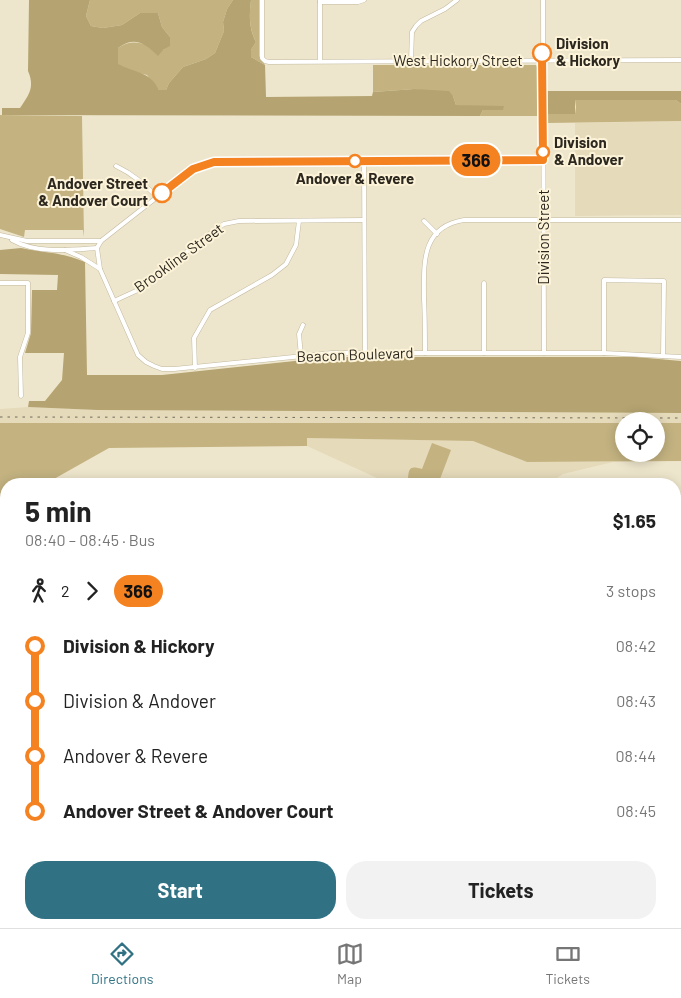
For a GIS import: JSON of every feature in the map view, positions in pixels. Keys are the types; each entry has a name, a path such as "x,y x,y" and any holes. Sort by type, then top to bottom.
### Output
{"street":[{"name":"West Hickory Street","path":"262,0 262,58 265,61 681,60"},
{"path":"320,61 320,1 358,2 364,0"},
{"path":"411,61 412,32 416,26 420,21 445,9 457,0"},
{"name":"Division Street","path":"542,0 544,353"},
{"path":"8,237 18,243 43,250 97,248 101,241 193,169 214,162 543,160"},
{"path":"364,161 365,353"},
{"path":"116,166 140,179 158,197"},
{"path":"195,368 194,338 210,310 272,275 286,264 296,245 299,220"},
{"name":"Brookline Street","path":"114,301 138,290 224,224 239,221 364,220"},
{"path":"425,353 424,259 428,246 437,234 448,225 464,220 681,220"},
{"path":"424,221 437,234"},
{"path":"0,235 27,240 101,241"},
{"name":"Beacon Boulevard","path":"97,248 100,269 135,350 146,362 162,369 195,368 332,353 604,353 681,357"},
{"path":"65,250 100,269"},
{"path":"604,353 604,280 664,281 664,356"},
{"path":"0,283 28,283 28,333 20,358 21,396"},
{"path":"484,283 484,353"},
{"path":"301,356 300,334 303,325"}],"shaded area":[{"path":"29,0 90,0 86,16 91,26 103,28 122,25 140,13 158,13 162,27 170,37 170,46 158,56 144,45 129,42 118,48 118,64 147,76 159,90 166,90 169,83 183,67 206,59 215,53 224,31 223,22 227,9 233,0 251,0 250,22 256,42 251,50 251,57 265,65 266,97 372,96 373,92 414,89 449,91 456,105 504,106 503,110 483,110 480,116 2,115 2,108 20,108 30,91 31,82 28,71"},
{"path":"90,0 233,0 227,9 223,22 224,31 215,53 206,59 183,67 169,83 166,90 159,90 147,75 118,65 118,48 129,43 140,43 163,50 169,46 170,37 162,27 158,13 140,13 122,25 103,28 91,26 86,16"},
{"path":"251,0 259,0 259,56 265,65 251,57 251,50 256,42 250,21"},
{"path":"373,65 536,65 539,70 539,116 480,116 483,110 503,110 456,105 453,96 414,89 373,92"},
{"path":"546,91 681,91 681,104 676,100 575,100 575,114 546,114"},
{"path":"575,100 676,100 681,104 681,121 547,123 546,114 575,114"},
{"path":"0,115 82,116 84,237 83,230 25,230 24,237 0,229"},
{"path":"681,121 681,215 575,216 575,123"},
{"path":"21,248 61,254 85,262 87,375 162,375 333,357 636,357 681,361 681,413 97,410 28,407 29,401 45,401 62,380 64,353 25,353 31,333 32,290 57,290 58,275 0,274 0,250"},
{"path":"28,407 97,410 615,413 615,423 0,423 0,409"},
{"path":"665,413 681,413 681,423 665,423"},
{"path":"0,423 615,423 615,461 527,462 473,441 307,438 307,446 109,448 56,478 0,478"},
{"path":"665,423 681,423 681,461 665,461"},
{"path":"307,438 473,441 527,462 613,462 563,474 557,478 377,478 307,446"},
{"path":"432,443 451,450 440,478 408,478 411,468 422,469"}],"railway":[{"path":"0,417 681,418"}],"bus line":[{"name":"366","path":"162,193 193,169 214,162 543,160 542,53"}],"place":[{"name":"Division & Hickory","path":"542,53"},
{"name":"Division & Andover","path":"543,152"},
{"name":"Andover & Revere","path":"355,161"},
{"name":"Andover Street & Andover Court","path":"162,193"}]}
